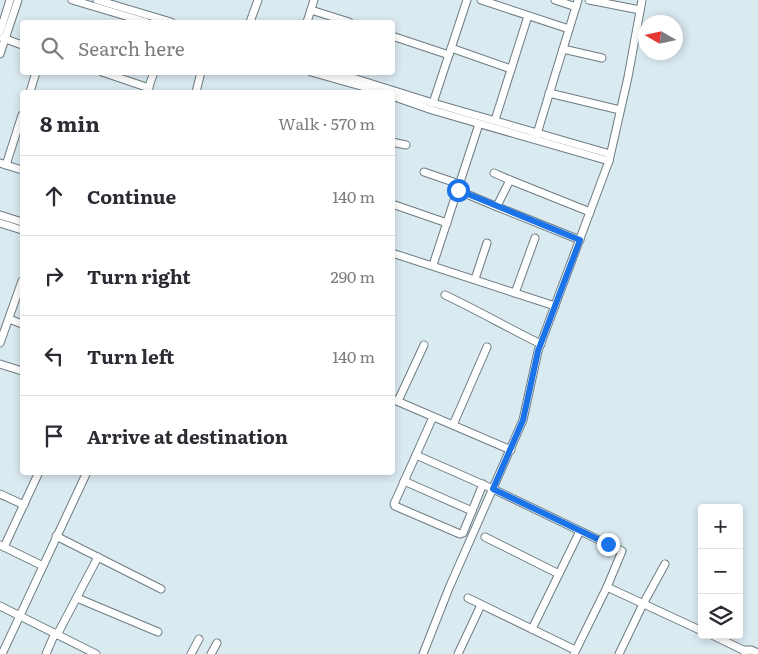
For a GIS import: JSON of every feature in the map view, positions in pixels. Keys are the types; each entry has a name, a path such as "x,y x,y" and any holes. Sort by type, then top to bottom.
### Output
{"street":[{"path":"0,54 10,0"},
{"path":"2,36 18,0"},
{"path":"72,0 110,5 164,20"},
{"path":"97,0 142,20"},
{"path":"251,20 258,0"},
{"path":"308,20 314,0"},
{"path":"433,103 467,0"},
{"path":"481,0 569,29"},
{"path":"536,136 577,3 555,0"},
{"path":"589,0 640,10"},
{"path":"625,0 628,8"},
{"path":"423,654 449,588 523,420 540,344 580,240 609,157 628,77 642,0"},
{"path":"311,10 343,20"},
{"path":"495,120 528,16"},
{"path":"2,36 20,44"},
{"path":"395,37 511,69"},
{"path":"563,49 602,58"},
{"path":"31,90 35,75"},
{"path":"110,75 148,90 153,75"},
{"path":"196,90 200,75"},
{"path":"336,75 381,90"},
{"path":"549,93 620,110"},
{"path":"395,94 495,120 536,136"},
{"path":"395,97 479,124 536,136 609,157"},
{"path":"20,120 3,164 20,169"},
{"path":"433,265 479,124"},
{"path":"395,143 406,145"},
{"path":"424,172 495,206 580,240"},
{"path":"494,173 590,212"},
{"path":"495,206 498,204 510,180"},
{"path":"395,205 447,223"},
{"path":"0,215 20,221"},
{"path":"0,223 20,229"},
{"path":"515,293 534,238"},
{"path":"475,279 487,243"},
{"path":"395,254 555,306"},
{"path":"0,343 20,287"},
{"path":"445,295 468,305 492,320 540,344"},
{"path":"9,319 20,323"},
{"path":"424,345 395,400 511,450"},
{"path":"453,425 487,348"},
{"path":"0,364 20,370"},
{"path":"433,417 394,504 395,506 460,534 463,533 483,484"},
{"path":"416,455 483,484 622,551 607,587 574,652 468,598"},
{"path":"38,475 2,546 43,566"},
{"path":"2,654 86,475"},
{"path":"404,481 472,511"},
{"path":"0,494 24,505"},
{"path":"532,629 580,531"},
{"path":"56,536 161,589"},
{"path":"485,537 559,574"},
{"path":"46,654 98,557"},
{"path":"619,654 665,564"},
{"path":"607,587 698,629"},
{"path":"77,598 158,632"},
{"path":"458,654 481,605"},
{"path":"0,606 96,654"},
{"path":"191,654 199,639"},
{"path":"720,639 745,652 751,650 758,653"},
{"path":"211,654 217,643"}],"route":[{"path":"458,190 580,240 538,351 523,420 493,489 608,544"}]}
